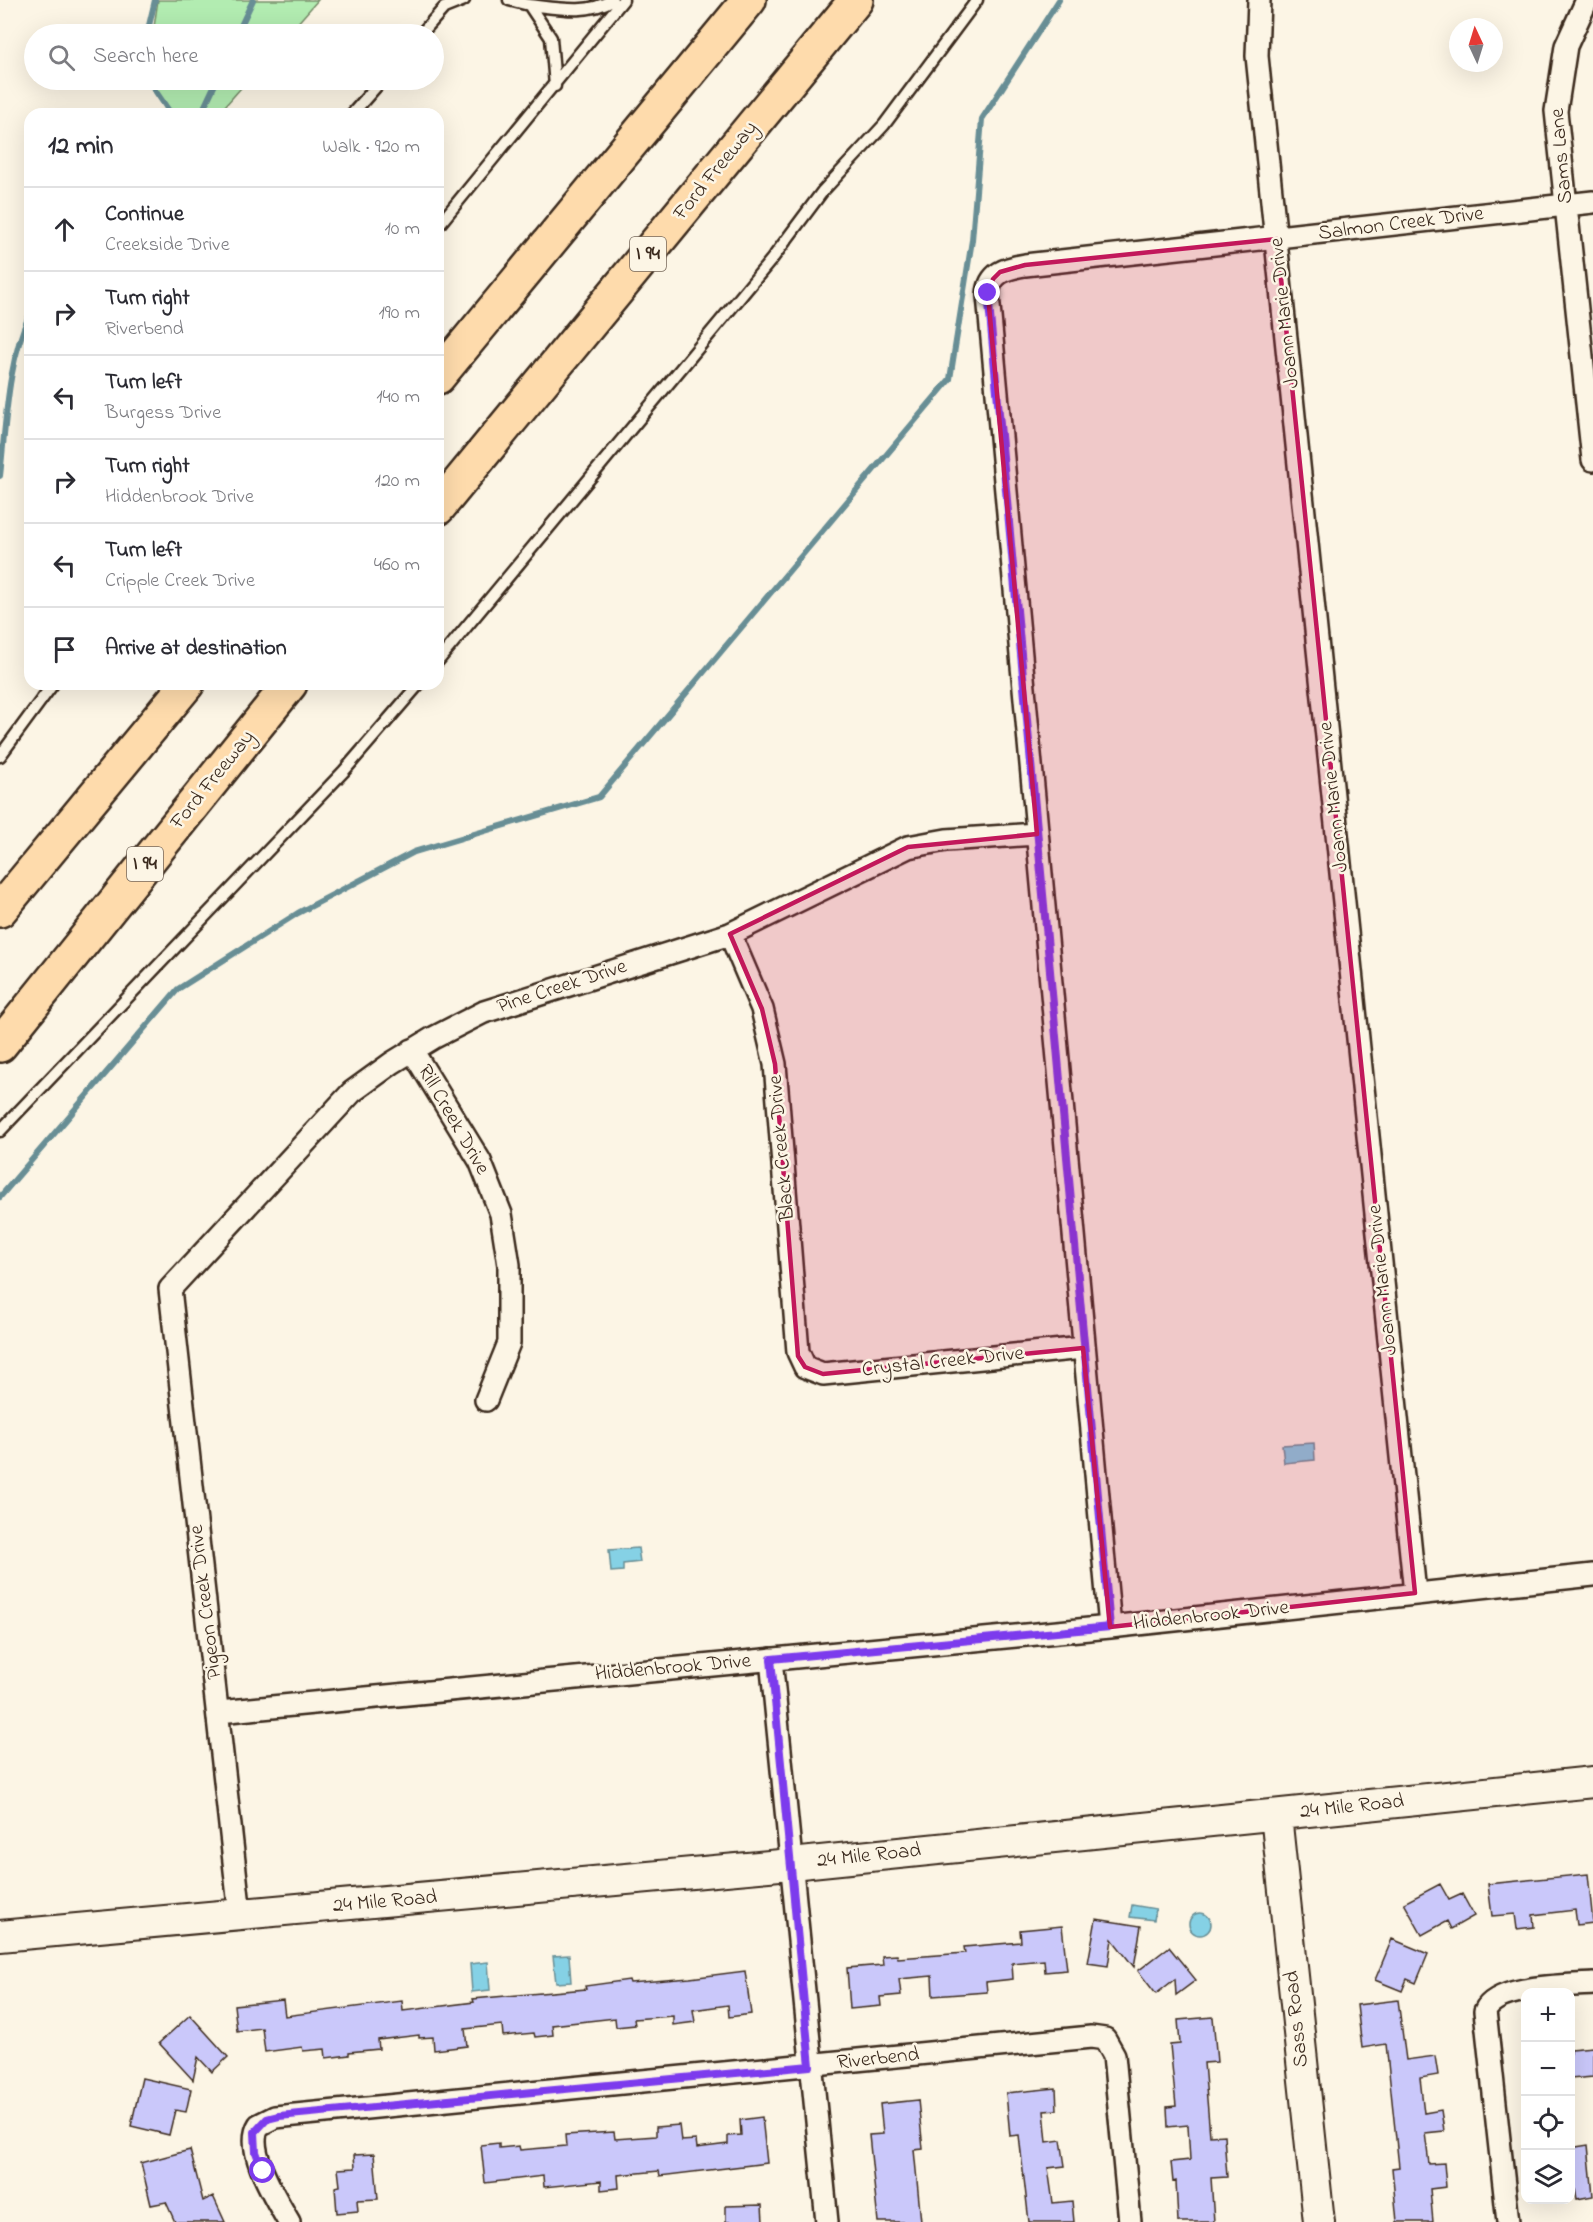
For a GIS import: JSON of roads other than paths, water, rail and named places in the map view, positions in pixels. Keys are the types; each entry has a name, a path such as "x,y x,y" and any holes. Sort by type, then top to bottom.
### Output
{"highway":[{"path":"444,370 749,0"},
{"name":"Ford Freeway","path":"444,501 856,0"},
{"path":"0,910 182,690"},
{"name":"Ford Freeway","path":"0,1045 285,690"}],"street":[{"name":"Joann Marie Drive","path":"1259,0 1257,56 1415,1593"},
{"name":"Sams Lane","path":"1587,0 1566,46 1557,90 1556,111 1593,459"},
{"name":"Salmon Creek Drive","path":"1036,834 988,296 991,283 996,275 1008,268 1025,265 1277,239 1593,202"},
{"name":"Pine Creek Drive","path":"170,1289 352,1092 412,1050 484,1012 730,933 909,847 945,840 1036,834"},
{"path":"1036,834 1110,1627"},
{"name":"Black Creek Drive","path":"730,933 760,1003 771,1044 778,1094 798,1352 805,1367"},
{"name":"Rill Creek Drive","path":"412,1050 480,1161 501,1214 508,1265 509,1343 486,1400"},
{"name":"Pigeon Creek Drive","path":"170,1289 240,1915"},
{"name":"Crystal Creek Drive","path":"805,1367 823,1374 1083,1348"},
{"name":"Hiddenbrook Drive","path":"219,1712 1110,1627 1593,1575"},
{"path":"771,1659 810,2066 828,2222"},
{"name":"24 Mile Road","path":"0,1936 791,1864 1593,1782"},
{"name":"Sass Road","path":"1276,1815 1319,2222"},
{"path":"1508,2222 1484,2018 1492,2000 1516,1992 1593,1984"},
{"name":"Riverbend","path":"289,2222 256,2152 255,2132 259,2125 267,2119 296,2114 1091,2037 1105,2039 1114,2055 1130,2222"}],"lane":[{"path":"430,24 444,8 464,0"},
{"path":"509,0 571,10 600,7 612,0"},
{"path":"444,219 555,86 623,0"},
{"path":"444,654 772,259 822,192 884,125 977,0"},
{"path":"529,5 551,38 555,86"},
{"path":"357,108 373,90"},
{"path":"0,756 49,690"},
{"path":"0,1131 344,771 414,690"}],"water":[{"path":"1314,1443 1315,1460 1284,1463 1282,1445"},
{"path":"638,1548 640,1562 623,1564 623,1571 611,1572 609,1550"},
{"path":"1132,1905 1156,1909 1154,1920 1130,1917"},
{"path":"1200,1913 1208,1916 1211,1924 1208,1932 1200,1935 1192,1932 1189,1924 1192,1916"},
{"path":"569,1955 571,1982 556,1983 553,1956"},
{"path":"488,1962 490,1990 472,1992 470,1964"}],"waterway":[{"path":"149,24 155,0"},
{"path":"242,24 253,0"},
{"path":"0,1197 178,989 298,913 414,852 599,797 950,379 972,240 982,119 1059,0"},
{"path":"155,90 167,108"},
{"path":"204,108 212,90"},
{"path":"0,476 12,373 24,328"}]}
